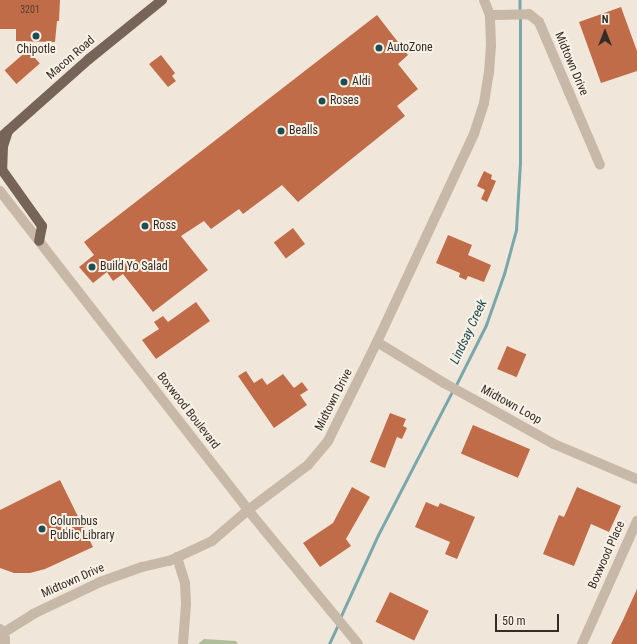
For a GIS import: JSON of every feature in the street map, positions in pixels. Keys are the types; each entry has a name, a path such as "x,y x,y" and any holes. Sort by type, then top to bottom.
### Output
{"main road":[{"name":"Macon Road","path":"0,138 89,59 162,0"},
{"path":"8,131 3,146 2,170 42,226 39,241"}],"street":[{"name":"Midtown Drive","path":"1,631 100,582 177,557 212,541 248,510 308,465 328,441 377,342 474,134 484,103 491,46 490,15 484,0"},
{"name":"Midtown Drive","path":"490,15 529,14 539,22 600,165"},
{"name":"Boxwood Boulevard","path":"0,191 248,510 356,642"},
{"name":"Midtown Loop","path":"377,342 444,383 554,444 637,479"},
{"name":"Boxwood Place","path":"582,644 637,521"},
{"path":"177,557 185,584 186,604 183,644"},
{"path":"1,631 5,644"}],"green space":[{"path":"204,639 236,641 238,644 198,644"}],"building":[{"path":"0,0 60,0 59,21 57,21 55,42 16,41 16,29 0,29"},
{"path":"621,7 637,51 637,71 601,83 579,22"},
{"path":"377,15 408,55 398,64 418,89 397,106 405,116 298,202 282,185 243,214 239,209 211,229 204,221 181,236 208,270 153,312 123,274 113,281 107,272 93,283 79,267 94,255 84,242"},
{"path":"28,50 40,64 16,84 5,70"},
{"path":"161,55 175,73 172,76 176,81 168,87 149,64"},
{"path":"484,171 492,175 491,179 496,181 487,202 481,199 485,190 477,186"},
{"path":"293,228 305,244 286,258 274,242"},
{"path":"448,235 472,245 468,255 491,265 484,282 468,276 466,280 459,277 460,273 436,263"},
{"path":"196,302 210,321 156,359 142,340 159,329 154,322 163,316 168,322"},
{"path":"507,346 526,354 517,377 497,369"},
{"path":"246,371 254,383 262,378 267,385 283,374 294,388 302,382 308,390 300,395 307,405 274,428 238,376"},
{"path":"390,413 406,419 403,426 407,428 402,439 397,437 385,468 370,462"},
{"path":"473,425 530,449 518,478 461,454"},
{"name":"Columbus Public Library","path":"60,480 93,547 45,569 30,573 14,573 0,568 0,510"},
{"path":"352,487 370,497 346,539 351,546 320,567 303,543 333,523"},
{"path":"577,487 621,506 609,532 591,524 574,566 543,554 559,515 564,517"},
{"path":"426,502 438,507 440,503 475,517 457,559 445,554 450,542 415,527"},
{"path":"637,589 637,644 611,644 623,620"},
{"path":"390,592 429,611 414,641 376,622"}],"waterway":[{"name":"Lindsay Creek","path":"520,0 520,12"},
{"name":"Lindsay Creek","path":"456,385 486,325 504,274 516,230 520,162 520,16"},
{"name":"Lindsay Creek","path":"340,618 378,535 453,390"},
{"name":"Lindsay Creek","path":"329,644 338,625"}],"place":[{"name":"Chipotle","path":"36,36"},
{"name":"AutoZone","path":"379,48"},
{"name":"Aldi","path":"344,82"},
{"name":"Roses","path":"322,101"},
{"name":"Bealls","path":"281,131"},
{"name":"Ross","path":"145,226"},
{"name":"Build Yo Salad","path":"92,267"},
{"name":"Columbus Public Library","path":"42,529"}]}
